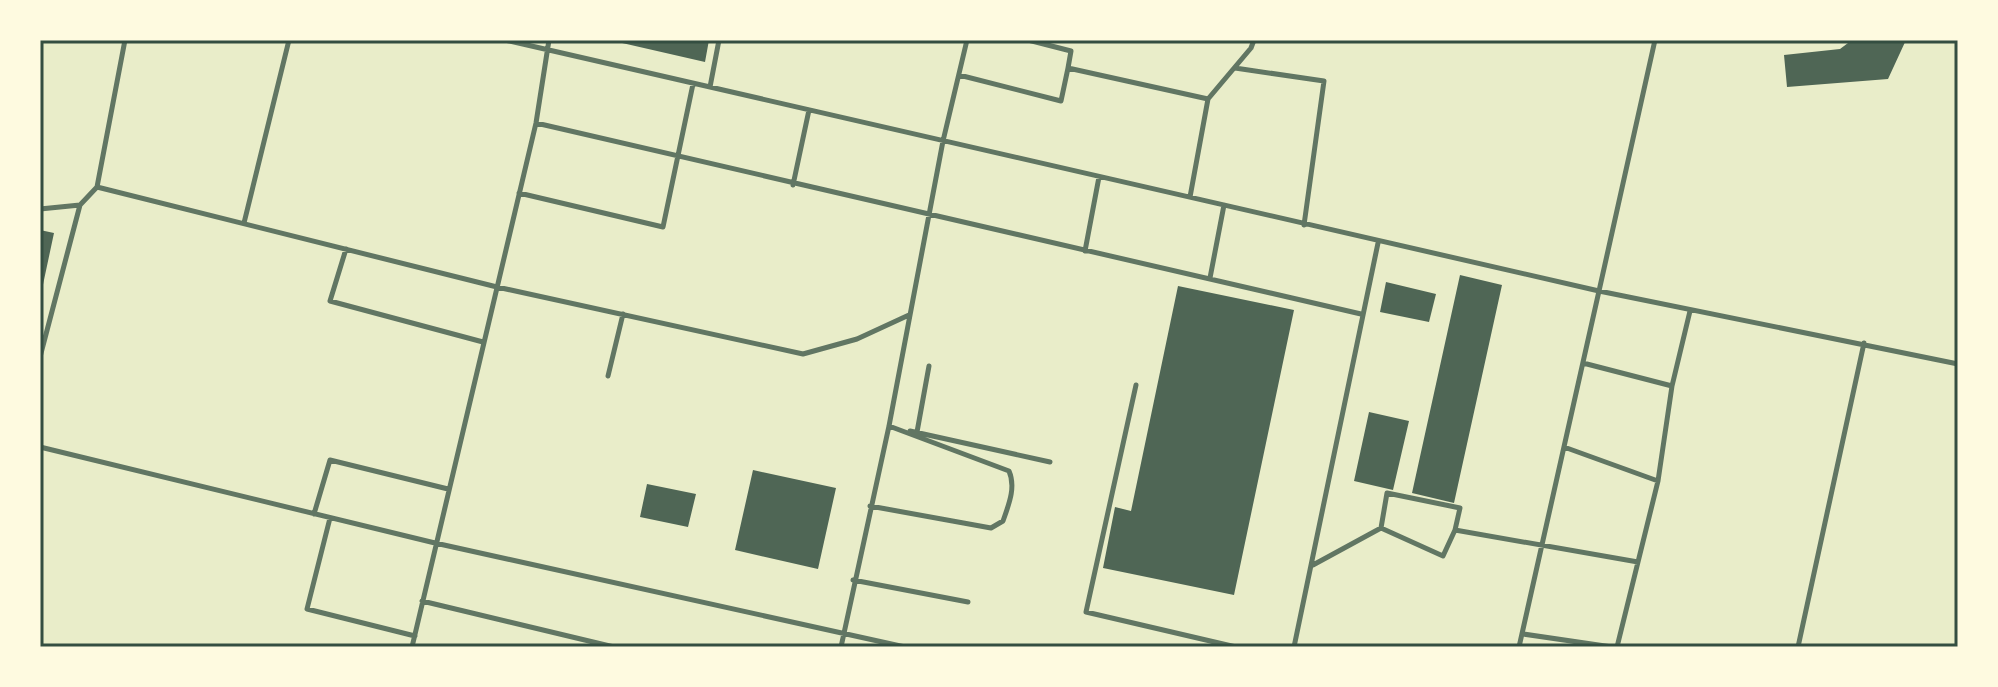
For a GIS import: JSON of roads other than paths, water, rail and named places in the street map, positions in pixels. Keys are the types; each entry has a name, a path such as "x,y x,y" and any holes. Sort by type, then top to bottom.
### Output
{"lane":[{"path":"40,357 80,205 97,187 125,40"},
{"path":"244,223 289,40"},
{"path":"505,40 1378,243 1690,311 1958,364"},
{"path":"412,647 536,123 549,40"},
{"path":"710,87 719,40"},
{"path":"841,647 853,580 889,426 943,141 967,40"},
{"path":"959,75 1061,101 1071,51 1028,40"},
{"path":"1190,197 1208,99 1251,48 1254,40"},
{"path":"1519,647 1655,40"},
{"path":"1068,68 1208,99"},
{"path":"1234,68 1324,81 1304,225"},
{"path":"519,193 663,227 693,84"},
{"path":"793,185 809,110"},
{"path":"536,123 793,185 930,212 1361,314"},
{"path":"1085,251 1099,177"},
{"path":"97,187 497,287 803,354 857,339 909,315"},
{"path":"40,209 80,205"},
{"path":"1210,278 1224,205"},
{"path":"1294,647 1378,243"},
{"path":"346,249 330,301 483,342"},
{"path":"1523,634 1614,647 1658,481 1672,386 1690,311"},
{"path":"608,376 623,314"},
{"path":"1798,647 1864,343"},
{"path":"1583,363 1672,386"},
{"path":"917,433 929,366"},
{"path":"1136,385 1086,612 1236,647"},
{"path":"889,426 1050,462"},
{"path":"870,506 991,528 1003,521 1009,503 1013,481 1009,471 889,426"},
{"path":"40,447 435,543 905,647"},
{"path":"1564,447 1658,481"},
{"path":"314,514 330,460 448,489"},
{"path":"1387,493 1460,508 1455,530 1443,556 1381,528 1387,493"},
{"path":"330,518 307,609 415,636"},
{"path":"1312,565 1381,528"},
{"path":"1455,530 1638,562"},
{"path":"853,580 968,602"},
{"path":"422,601 614,647"}]}
